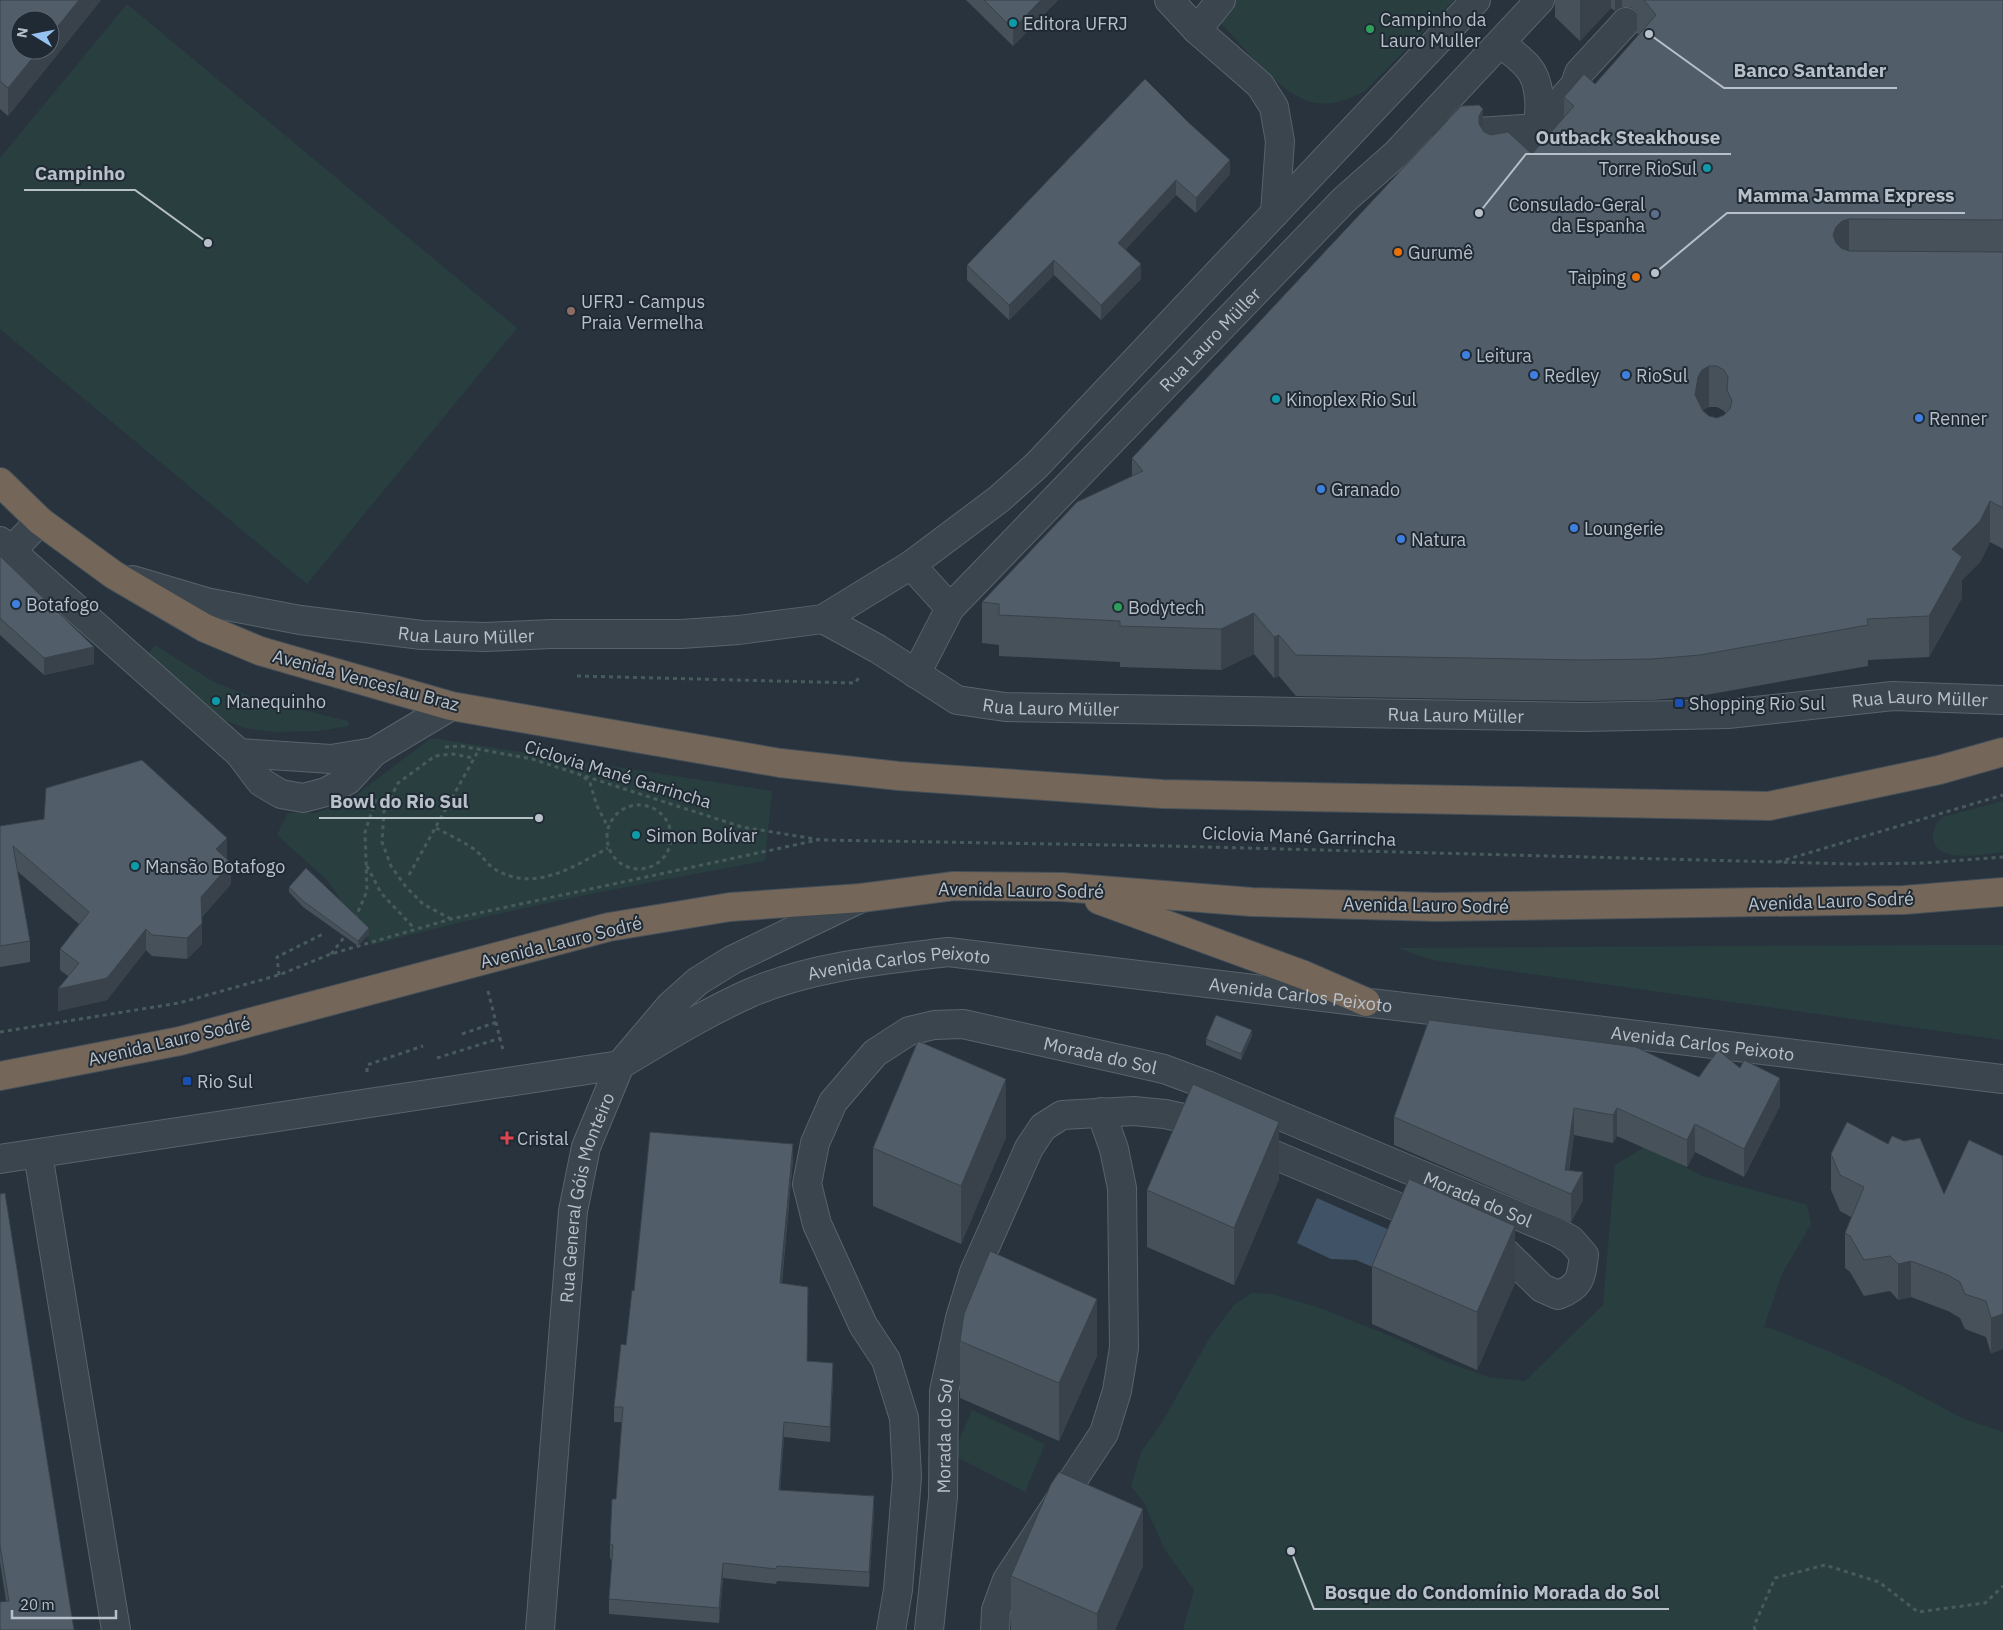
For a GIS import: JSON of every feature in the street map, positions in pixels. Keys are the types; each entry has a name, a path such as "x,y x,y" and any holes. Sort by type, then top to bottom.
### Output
{"highway":[{"name":"Avenida Venceslau Braz","path":"0,482 40,521 114,575 205,628 260,651 452,706 780,762 898,776 1162,794 1769,806 1939,770 2003,752"},
{"name":"Avenida Lauro Sodré","path":"0,1076 180,1041 609,927 730,907 862,898 954,886 1062,887 1252,902 1436,907 1904,900 2003,892"},
{"path":"1062,887 1304,975 1366,1002"}],"street":[{"path":"1169,0 1197,30 1260,85 1274,107 1280,141 1275,213"},
{"path":"1197,30 1221,0"},
{"name":"Rua Lauro Müller","path":"114,575 206,602 300,620 422,635 485,637 551,634 681,634 739,630 823,619 912,565 999,499 1036,466 1476,0"},
{"name":"Rua Lauro Müller","path":"916,674 950,608 1344,200 1396,154 1427,133 1501,43 1540,0"},
{"path":"1494,161 1510,156 1537,128 1574,85 1578,73 1626,22"},
{"path":"1501,43 1529,69 1539,99 1540,114 1537,128"},
{"path":"1529,69 1558,75 1578,73"},
{"path":"1427,133 1537,128"},
{"path":"1427,133 1455,153"},
{"path":"1314,173 1344,200"},
{"path":"1070,430 1097,455"},
{"path":"40,521 6,546 239,753 261,782 282,794 303,798 326,792 348,780 374,752 452,706"},
{"path":"912,565 950,608"},
{"name":"Rua Lauro Müller","path":"823,619 878,649 957,700 1015,707 1584,717 1728,714 1893,696 2003,700"},
{"path":"239,753 331,758 374,752"},
{"name":"Rua General Góis Monteiro","path":"540,1630 573,1211 586,1147 620,1065 670,1006 698,981 732,960 862,898"},
{"name":"Avenida Carlos Peixoto","path":"620,1065 686,1025 751,993 835,968 870,961 948,952 1366,1002 1999,1082"},
{"name":"Morada do Sol","path":"891,1630 898,1590 907,1476 904,1418 886,1360 863,1325 817,1224 807,1184 815,1143 833,1102 875,1053 909,1031 934,1024 963,1024 1164,1069 1207,1085 1557,1232 1571,1240 1584,1255 1581,1278 1570,1290 1558,1295 1542,1288 1523,1267 1506,1253 1192,1120 1164,1114 1134,1111 1062,1115 1043,1128 1028,1148 974,1272 960,1318 944,1391 943,1497 929,1630"},
{"path":"0,1159 620,1065"},
{"path":"995,1630 996,1610 1007,1580 1104,1433 1117,1391 1124,1348 1122,1188 1114,1149 1101,1112"},
{"path":"38,1154 116,1630"}],"path":[{"path":"577,676 855,683 878,649"},
{"name":"Ciclovia Mané Garrincha","path":"442,747 460,746 532,759 742,827 821,840 1160,846 1775,863 1925,863 2003,858"},
{"path":"409,876 477,753"},
{"path":"451,919 424,904 406,887 391,866 382,842 384,811 398,783 435,756 453,754 474,758"},
{"path":"532,759 584,777 590,783 597,806 609,827 609,848 618,861 633,869 649,868 663,860 671,845 670,828 662,814 648,806 632,806 617,814 609,827"},
{"path":"1775,863 2003,795"},
{"path":"331,954 351,928 366,891 365,832 377,796"},
{"path":"436,828 475,850 492,867 506,874 522,878 559,875 609,848"},
{"name":"Ciclovia Mané Garrincha","path":"0,1032 179,1003 279,975 331,954 451,919 821,840"},
{"path":"367,865 381,893 414,929"},
{"path":"279,975 277,957 325,933"},
{"path":"462,1034 497,1022"},
{"path":"434,1059 501,1038"},
{"path":"367,1080 367,1065 423,1046"},
{"path":"1755,1630 1754,1626 1775,1578 1825,1565 1879,1582 1918,1612 1985,1603 2003,1586"}],"green space":[{"path":"1236,0 1454,0 1365,91 1342,101 1317,103 1290,92 1263,69 1218,20"},
{"path":"127,4 517,328 307,584 0,329 0,158"},
{"path":"155,645 214,682 254,698 348,721 349,726 318,731 275,732 245,728 216,717 147,656"},
{"path":"431,738 772,791 765,861 568,899 470,920 372,945 327,880 277,835 288,813 315,813 347,802"},
{"path":"2003,801 2003,852 1962,856 1951,855 1936,846 1933,837 1934,831 1943,817"},
{"path":"2003,945 2003,1040 1432,960 1398,948"},
{"path":"1645,1147 1703,1176 1807,1205 1811,1224 1782,1274 1764,1327 1830,1352 1885,1377 1962,1418 2003,1432 2003,1630 1183,1630 1194,1590 1165,1550 1144,1503 1131,1486 1141,1452 1161,1424 1209,1339 1234,1305 1252,1293 1272,1294 1317,1307 1398,1339 1444,1361 1488,1377 1525,1381 1603,1305 1615,1165"},
{"path":"972,1410 1045,1444 1025,1492 953,1455"}],"water":[{"path":"1317,1198 1394,1232 1377,1269 1356,1260 1331,1259 1297,1243"}],"building":[{"path":"0,0 79,0 60,24 60,10 10,10 10,60 31,60 8,88 0,81"},
{"path":"984,0 1041,0 1013,29"},
{"name":"RioSul","path":"1644,0 2003,0 2003,220 1849,219 1842,221 1836,227 1833,235 1836,243 1841,248 1849,251 2003,252 2003,508 1990,501 1980,521 1952,549 1962,557 1929,616 1867,619 1868,625 1700,655 1652,659 1584,660 1296,655 1279,635 1274,637 1254,613 1221,629 1120,626 1120,621 999,615 999,604 982,602 1077,502 1143,471 1132,458 1461,106 1479,105 1483,109 1479,116 1479,124 1484,132 1491,135 1508,132 1532,154 1574,106 1564,97 1584,74 1595,84 1656,15","holes":["1709,366 1717,366 1724,370 1728,377 1727,390 1732,401 1730,409 1724,415 1717,418 1709,416 1703,411 1695,395 1698,377 1702,370"]},
{"path":"1145,79 1230,160 1196,198 1176,180 1118,243 1141,264 1101,305 1054,260 1009,305 967,265"},
{"name":"Botafogo","path":"0,556 94,647 44,658 0,618"},
{"name":"Mansão Botafogo","path":"142,760 227,838 216,849 231,863 201,897 202,923 187,938 152,935 146,929 107,978 58,989 79,963 60,949 89,912 13,846 30,941 0,946 0,826 44,819 46,788"},
{"path":"306,868 369,928 358,941 303,901 289,887"},
{"path":"1216,1015 1252,1030 1241,1054 1206,1039"},
{"path":"1429,1020 1636,1047 1699,1077 1718,1050 1740,1068 1744,1060 1780,1078 1744,1149 1695,1124 1687,1140 1617,1108 1613,1115 1574,1108 1565,1170 1583,1172 1571,1194 1394,1117"},
{"path":"918,1041 1006,1079 961,1186 873,1148"},
{"path":"1193,1084 1279,1122 1234,1228 1147,1190"},
{"path":"1847,1122 1888,1144 1892,1136 1904,1141 1920,1138 1944,1194 1969,1140 2003,1156 2003,1314 1991,1318 1986,1301 1965,1294 1960,1282 1948,1275 1911,1261 1898,1264 1890,1256 1864,1260 1850,1236 1845,1233 1864,1187 1840,1175 1831,1154"},
{"path":"650,1132 793,1144 780,1283 808,1287 807,1361 833,1363 830,1427 784,1422 779,1490 874,1496 869,1572 777,1566 776,1569 723,1563 719,1608 609,1599 613,1545 610,1544 612,1499 616,1499 623,1407 614,1407 621,1344 626,1345 632,1290 634,1291"},
{"path":"1409,1179 1515,1226 1477,1312 1372,1266"},
{"path":"5,1193 74,1630 0,1630 0,1602 9,1601 0,1545 0,1194"},
{"path":"990,1251 1097,1299 1059,1383 960,1341 964,1314"},
{"path":"1059,1472 1143,1509 1097,1614 1011,1576 1051,1484"}],"place":[{"name":"Editora UFRJ","path":"1013,23"},
{"name":"Campinho da Lauro Muller","path":"1370,29"},
{"name":"Banco Santander","path":"1649,34"},
{"name":"Torre RioSul","path":"1707,168"},
{"name":"Outback Steakhouse","path":"1479,213"},
{"name":"Consulado-Geral da Espanha","path":"1655,214"},
{"name":"Campinho","path":"208,243"},
{"name":"Gurumê","path":"1398,252"},
{"name":"Mamma Jamma Express","path":"1655,273"},
{"name":"Taiping","path":"1636,277"},
{"name":"UFRJ - Campus Praia Vermelha","path":"571,311"},
{"name":"Leitura","path":"1466,355"},
{"name":"Redley","path":"1534,375"},
{"name":"RioSul","path":"1626,375"},
{"name":"Kinoplex Rio Sul","path":"1276,399"},
{"name":"Renner","path":"1919,418"},
{"name":"Granado","path":"1321,489"},
{"name":"Loungerie","path":"1574,528"},
{"name":"Natura","path":"1401,539"},
{"name":"Botafogo","path":"16,604"},
{"name":"Bodytech","path":"1118,607"},
{"name":"Manequinho","path":"216,701"},
{"name":"Shopping Rio Sul","path":"1679,703"},
{"name":"Bowl do Rio Sul","path":"539,818"},
{"name":"Simon Bolívar","path":"636,835"},
{"name":"Mansão Botafogo","path":"135,866"},
{"name":"Rio Sul","path":"187,1081"},
{"name":"Cristal","path":"507,1138"},
{"name":"Bosque do Condomínio Morada do Sol","path":"1291,1551"}]}
